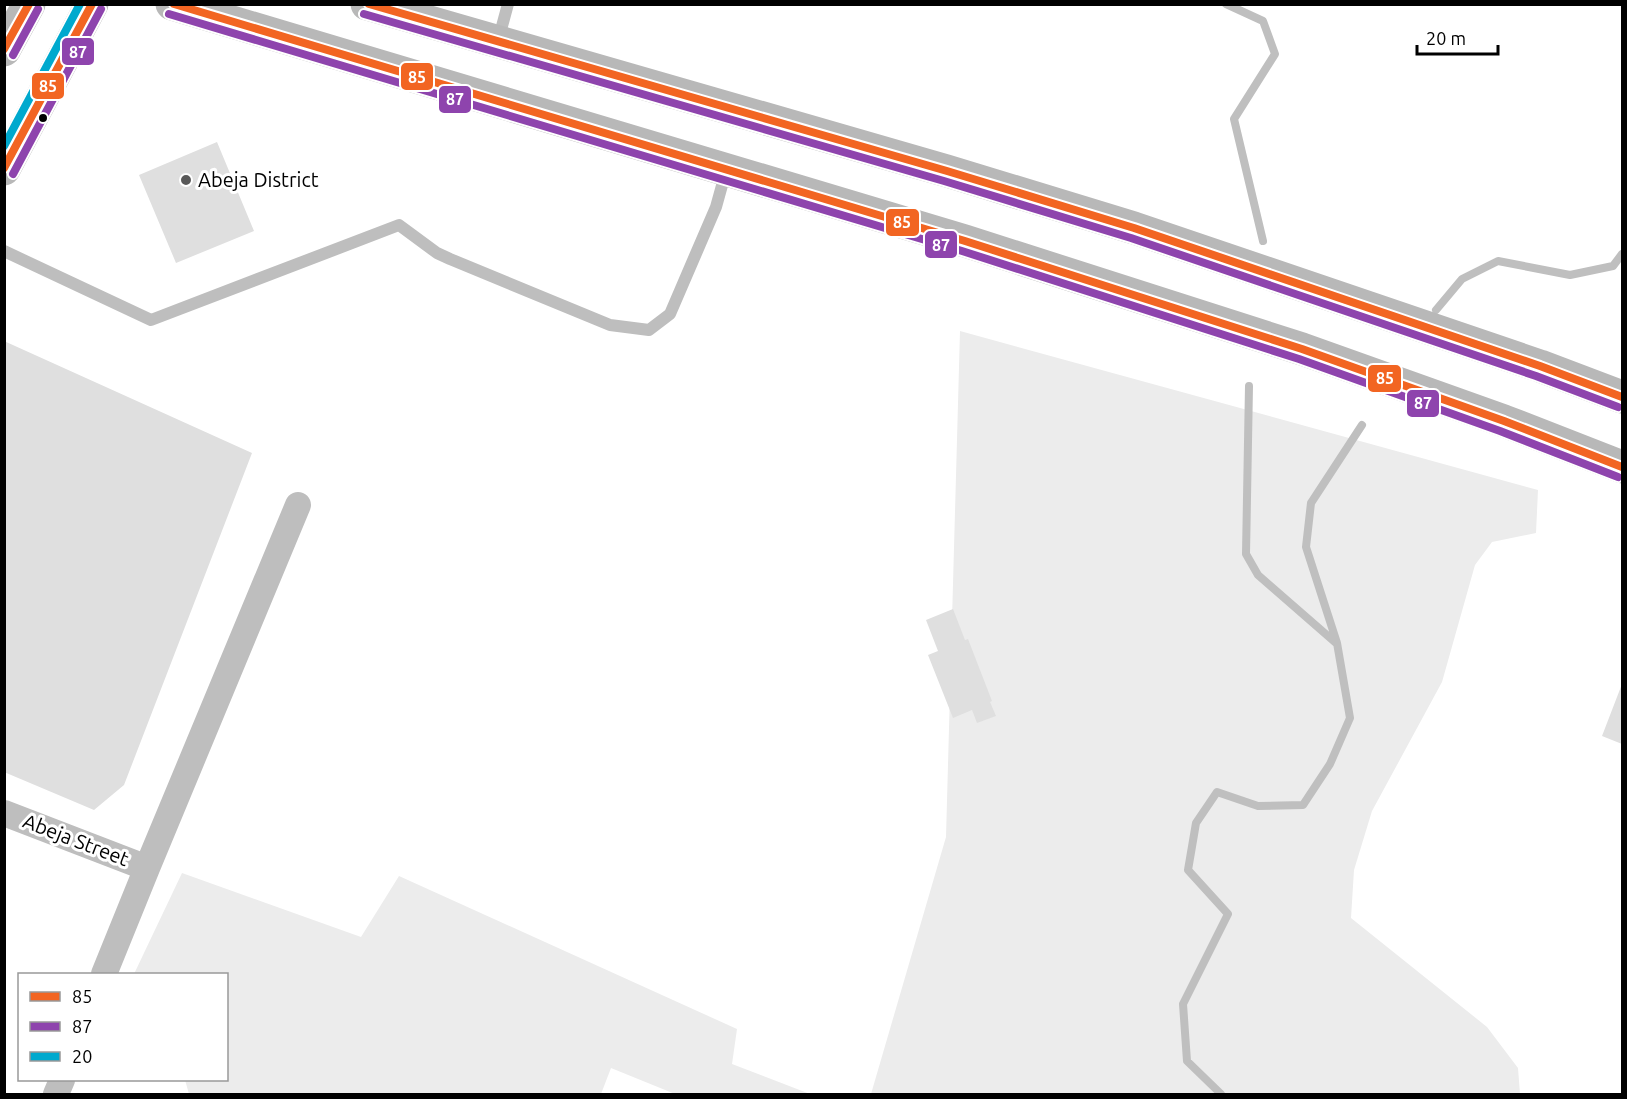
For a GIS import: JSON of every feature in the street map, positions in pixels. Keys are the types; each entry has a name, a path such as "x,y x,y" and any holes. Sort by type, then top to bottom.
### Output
{"main road":[{"path":"4,50 29,4"},
{"path":"4,168 92,4"},
{"path":"172,4 965,241 1302,349 1504,421 1623,467"},
{"path":"367,4 947,171 1134,228 1540,366 1623,397"}],"street":[{"path":"105,973 298,505"},
{"name":"Abeja Street","path":"4,813 147,868"},
{"path":"56,1095 62,1081"}],"lane":[{"path":"498,42 508,4"},
{"path":"4,250 151,320 399,225 437,253 450,259 610,325 649,330 670,314 714,211 726,169"}],"shaded area":[{"path":"960,331 1538,490 1536,533 1492,542 1475,565 1442,682 1372,811 1354,870 1351,918 1487,1027 1518,1068 1520,1094 871,1094 946,837"},
{"path":"182,873 361,937 399,876 737,1029 732,1064 810,1094 675,1094 611,1068 601,1094 189,1094 185,1081 228,1081 228,973 134,973"}],"building":[{"path":"217,142 254,231 176,263 139,175"},
{"path":"4,341 252,453 124,785 94,810 4,772"},
{"path":"953,609 965,640 968,639 996,716 977,723 972,710 953,718 928,655 938,651 926,620"},
{"path":"1622,684 1622,744 1602,736"}],"waterway":[{"path":"1226,4 1263,21 1275,54 1234,119 1263,241"},
{"path":"1436,310 1462,279 1498,261 1570,275 1613,266 1622,254"},
{"path":"1249,386 1246,554 1258,575 1336,643"},
{"path":"1221,1094 1187,1061 1183,1004 1228,914 1188,870 1196,823 1217,792 1258,806 1303,805 1330,764 1350,718 1337,643 1306,547 1311,503 1362,425"}],"transit line":[{"name":"85","path":"4,49 29,4"},
{"name":"20","path":"4,146 80,4"},
{"name":"85","path":"4,168 92,4"},
{"name":"85","path":"174,4 965,241 1302,349 1504,421 1622,467"},
{"name":"85","path":"369,4 947,171 1134,228 1540,366 1622,397"},
{"name":"87","path":"13,55 38,9"},
{"name":"87","path":"13,174 101,9"},
{"name":"87","path":"169,14 962,251 1299,359 1500,431 1618,477"},
{"name":"87","path":"364,14 944,181 1131,238 1536,376 1618,407"}],"place":[{"name":"Abeja District","path":"186,180"}]}
